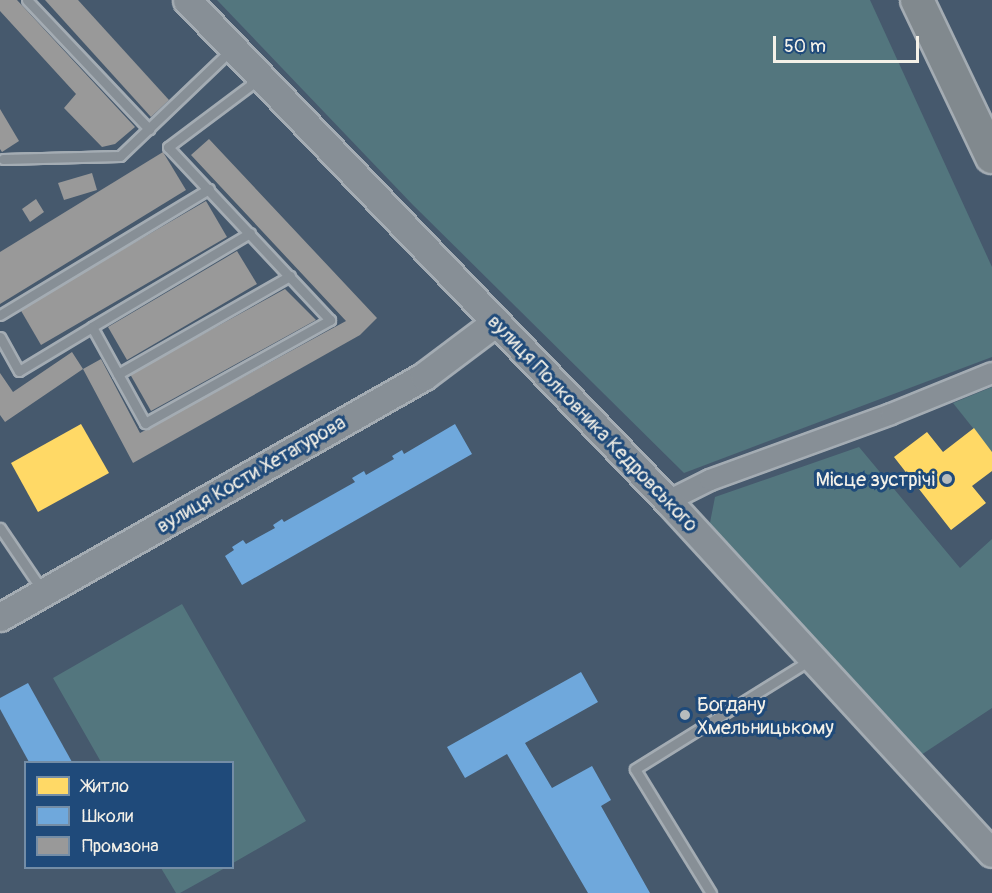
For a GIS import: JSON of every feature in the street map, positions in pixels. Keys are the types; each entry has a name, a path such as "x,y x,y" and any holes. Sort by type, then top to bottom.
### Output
{"main road":[{"path":"917,0 992,157"}],"street":[{"name":"вулиця Полковника Кедровського","path":"187,0 668,501 992,853"},
{"name":"вулиця Кости Хетагурова","path":"0,617 424,376 496,322"},
{"path":"668,501 710,480 891,414 992,373"}],"lane":[{"path":"27,0 149,129"},
{"path":"3,159 120,156 233,48"},
{"path":"92,327 145,423 330,320 168,147 261,77"},
{"path":"0,315 209,189"},
{"path":"0,337 19,371 250,233"},
{"path":"118,374 290,276"},
{"path":"0,528 44,592"},
{"path":"711,893 635,769 814,657"}],"green space":[{"path":"217,0 870,0 992,267 992,357 684,473 412,204"},
{"path":"992,387 992,452 953,403"},
{"path":"859,447 960,568 992,539 992,708 921,755 708,533 715,497"},
{"path":"182,604 306,821 234,862 234,761 100,761 53,678"},
{"path":"162,869 223,869 180,893 176,893"}],"building: Житло":[{"path":"81,424 109,473 38,512 11,463"},
{"name":"Місце зустрічі","path":"974,428 992,452 992,471 972,486 986,503 951,530 894,457 927,432 943,452"}],"building: Школи":[{"path":"455,424 472,454 242,585 225,556 234,550 232,547 243,540 246,544 275,528 273,525 282,519 284,522 355,482 352,478 364,471 366,475 394,459 392,456 402,450 404,454"},
{"path":"581,672 598,702 525,743 552,788 592,766 611,800 601,806 650,893 588,893 507,754 465,778 447,747"},
{"path":"28,683 71,761 28,761 0,709 0,698"}],"building: Промзона":[{"path":"0,0 17,0 135,127 115,144 102,147 64,108 76,94 0,11"},
{"path":"45,0 78,0 169,100 151,117"},
{"path":"0,109 19,141 2,152 0,149"},
{"path":"209,139 377,318 360,335 133,463 83,369 101,359 140,433 346,321 191,155"},
{"path":"163,152 186,190 0,304 0,252"},
{"path":"92,173 97,190 64,200 58,183"},
{"path":"36,199 44,212 30,222 22,209"},
{"path":"206,201 227,237 41,345 20,309"},
{"path":"237,251 257,284 127,360 108,327"},
{"path":"285,289 316,320 151,411 130,374"},
{"path":"72,352 83,369 5,422 0,415 0,373 13,392"}],"place":[{"name":"Місце зустрічі","path":"947,479"},
{"name":"Богдану Хмельницькому","path":"685,715"}]}
